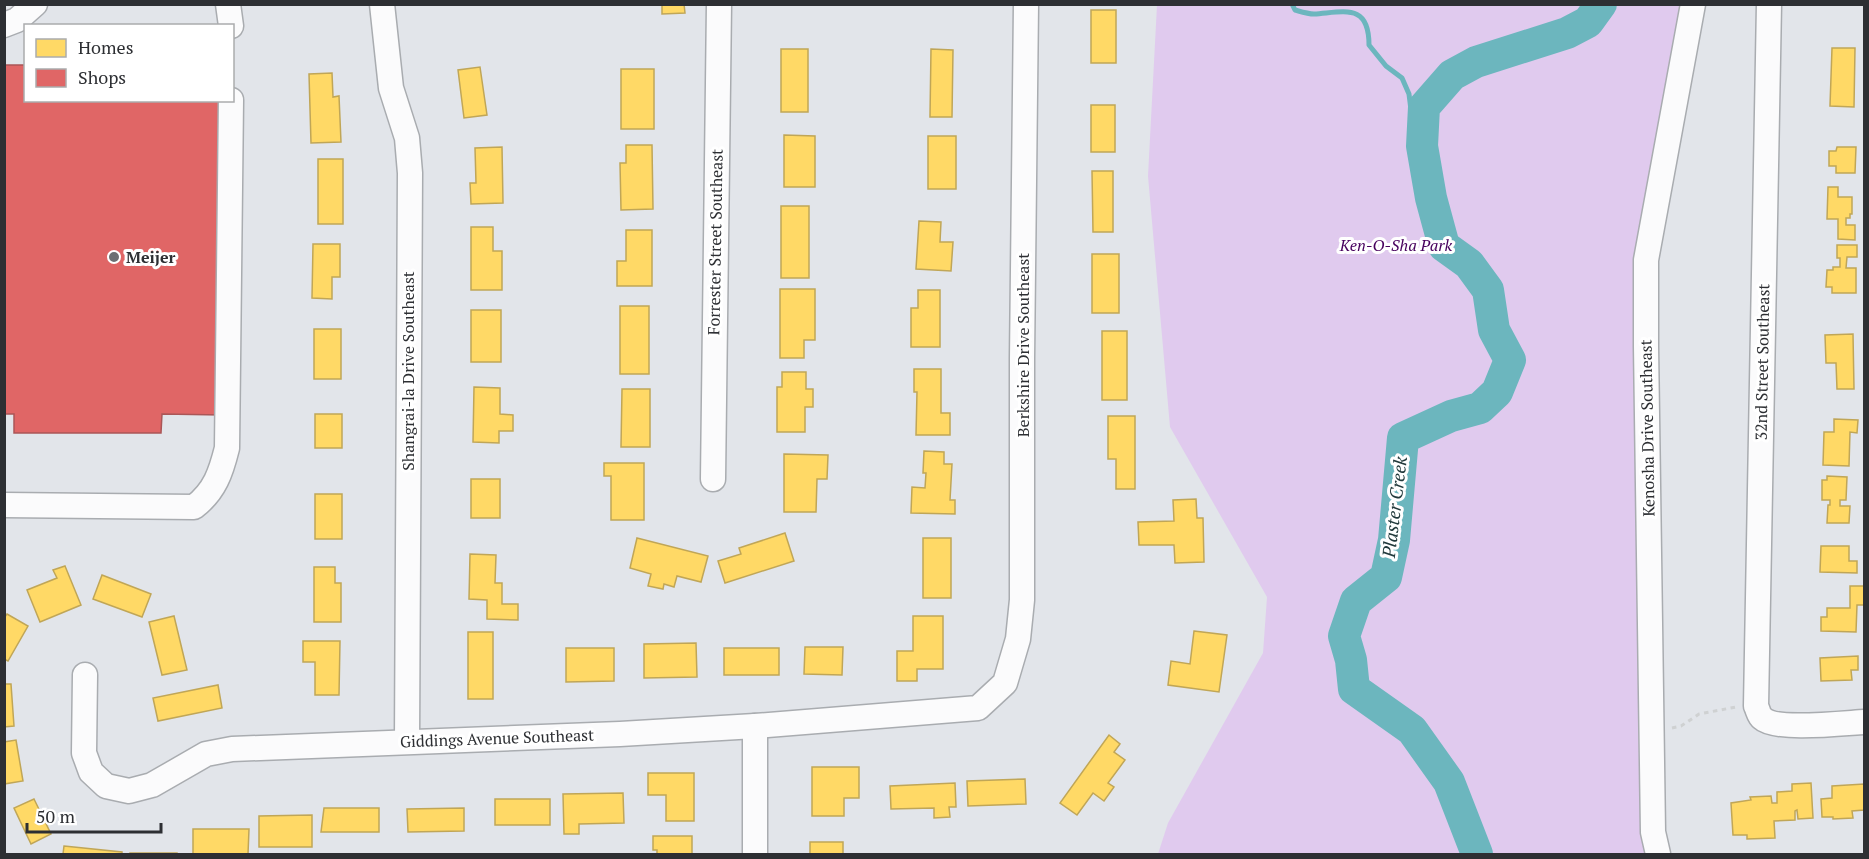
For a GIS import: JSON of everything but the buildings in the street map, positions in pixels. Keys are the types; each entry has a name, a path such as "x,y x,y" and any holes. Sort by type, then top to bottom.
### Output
{"street":[{"path":"4,25 17,20 35,4"},
{"path":"228,4 231,24"},
{"name":"Shangrai-la Drive Southeast","path":"382,4 392,88 407,138 410,172 407,741"},
{"name":"Forrester Street Southeast","path":"713,479 719,4"},
{"name":"Berkshire Drive Southeast","path":"1005,683 1018,639 1022,600 1026,4"},
{"name":"Kenosha Drive Southeast","path":"1658,855 1653,832 1646,260 1693,4"},
{"name":"32nd Street Southeast","path":"1759,712 1755,689 1769,4"},
{"path":"4,505 194,507 206,498 216,482 227,448 231,102"},
{"name":"Giddings Avenue Southeast","path":"85,675 84,753 91,771 106,786 129,791 152,784 206,754 232,749 620,734 978,708 1005,683"},
{"path":"1759,712 1771,723 1791,725 1864,722"},
{"path":"755,726 755,855"}],"path":[{"path":"1651,732 1681,726 1699,714 1740,706 1759,712"}],"green space":[{"name":"Ken-O-Sha Park","path":"1157,5 1680,5 1635,274 1639,734 1645,854 1158,854 1168,823 1263,653 1267,597 1170,427 1148,176"}],"waterway":[{"path":"1292,4 1295,10 1307,13 1345,12 1360,16 1365,22 1369,45 1386,66 1402,78 1409,94 1411,110 1422,146"},
{"name":"Plaster Creek","path":"1477,854 1449,782 1412,730 1354,689 1351,660 1344,636 1356,601 1386,577 1394,540 1403,438 1451,416 1480,408 1497,392 1510,360 1494,330 1488,290 1469,264 1444,246 1431,198 1422,146 1424,107 1452,75 1476,62 1567,33 1588,22 1601,4"}],"place":[{"name":"Meijer","path":"114,257"}]}
